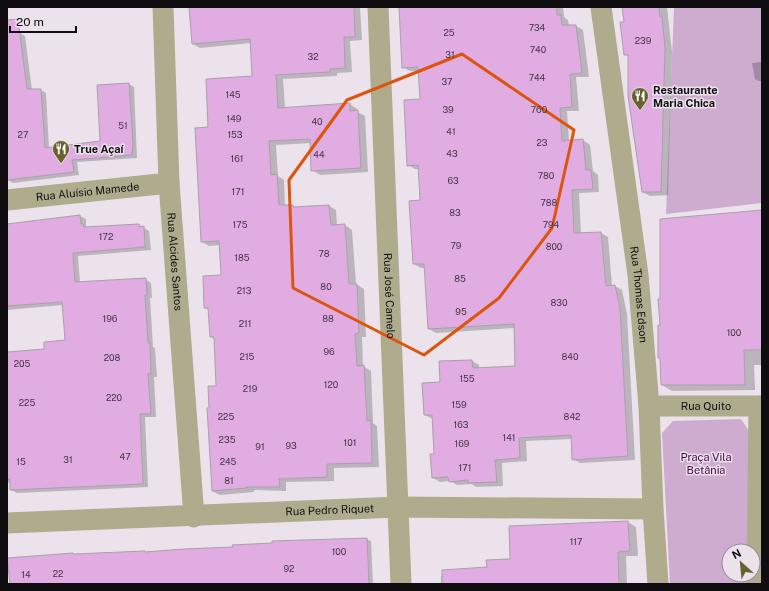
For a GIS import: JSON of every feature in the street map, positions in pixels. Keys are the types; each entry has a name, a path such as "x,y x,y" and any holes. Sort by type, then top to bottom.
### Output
{"street":[{"name":"Rua Alcides Santos","path":"163,7 169,182 194,516"},
{"name":"Rua José Camelo","path":"378,7 401,584"},
{"name":"Rua Thomas Edson","path":"602,7 638,275 649,406 653,509 658,584"},
{"name":"Rua Aluísio Mamede","path":"7,200 169,182"},
{"name":"Rua Quito","path":"649,406 760,406"},
{"path":"757,584 760,406"},
{"name":"Rua Pedro Riquet","path":"7,523 398,507 653,509"}],"highlighted area":[{"path":"462,54 574,130 552,228 499,298 424,355 293,288 289,180 347,100"}],"green space":[{"path":"674,7 762,7 762,203 666,214"},
{"name":"Praça Vila Betânia","path":"741,419 749,431 748,543 721,543 721,583 748,584 670,584 662,433 673,421"}],"building":[{"path":"189,7 354,7 355,37 344,37 345,68 330,69 330,72 276,75 278,108 350,103 350,111 358,110 361,168 311,171 310,139 269,141 271,175 277,174 279,205 293,205 293,207 329,205 331,225 345,224 349,284 357,284 359,333 355,334 357,366 364,365 367,421 371,420 372,463 327,464 327,477 279,479 280,487 247,487 212,491 207,408 209,408 208,386 216,386 214,337 210,337 208,308 204,308 203,276 221,275 219,241 201,242 195,128 208,127 206,79 252,76 250,39 192,44"},
{"path":"399,7 557,7 557,15 561,15 562,25 576,25 582,73 570,74 572,107 560,108 562,141 583,139 586,170 591,170 593,189 572,190 574,233 601,232 606,286 615,285 620,309 628,456 572,460 571,435 519,438 520,458 495,460 497,482 468,483 468,480 449,482 448,477 432,478 430,454 434,454 432,415 424,415 422,383 440,382 439,361 472,360 473,368 515,366 514,324 428,329 424,264 413,264 409,201 420,200 418,165 407,166 404,100 420,99 418,67 402,68"},
{"path":"622,7 659,7 660,17 662,17 665,48 661,192 642,192 628,96 628,55 624,55 620,22 624,22"},
{"path":"18,19 27,89 41,89 45,148 100,141 97,85 129,83 133,143 132,155 72,160 74,172 7,180 7,20"},
{"path":"762,210 762,350 744,350 745,385 661,385 660,358 658,358 658,325 660,325 658,299 660,299 660,219"},
{"path":"80,215 81,224 83,224 84,227 139,224 140,227 144,226 145,247 73,253 75,282 146,278 147,295 145,295 148,343 150,343 151,374 148,374 151,414 140,414 143,484 10,490 10,479 7,480 7,352 44,349 44,342 65,340 62,302 7,306 7,224"},
{"path":"628,521 630,551 618,552 619,584 442,584 442,570 487,567 486,560 510,559 509,526"},
{"path":"367,538 369,584 10,584 7,558 73,553 145,552 233,547 232,545 272,543 272,541"}],"place":[{"name":"Restaurante Maria Chica","path":"640,111"},
{"name":"True Açaí","path":"61,164"}]}
